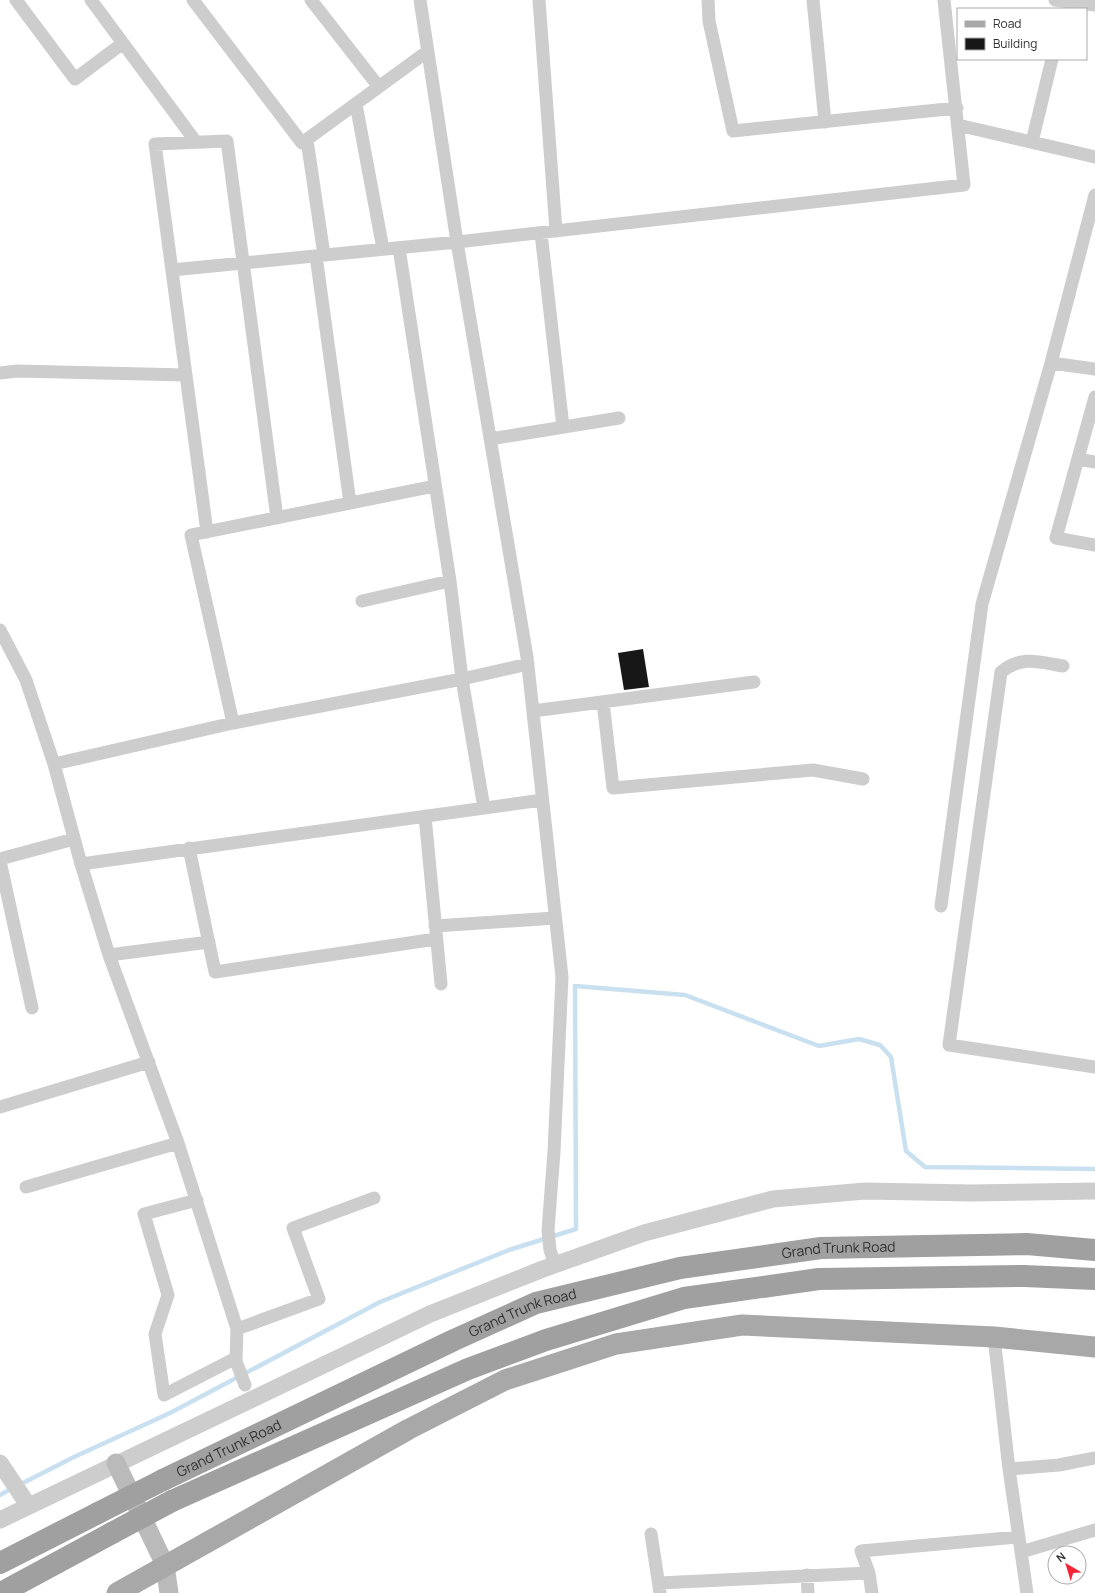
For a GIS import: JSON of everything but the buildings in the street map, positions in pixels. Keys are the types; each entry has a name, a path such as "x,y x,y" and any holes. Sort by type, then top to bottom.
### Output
{"highway":[{"name":"Grand Trunk Road","path":"0,1563 163,1480 454,1340 536,1303 680,1268 821,1248 1027,1244 1095,1250"},
{"name":"Grand Trunk Road","path":"1,1593 172,1501 468,1369 546,1340 684,1298 819,1278 1024,1276 1095,1279"}],"main road":[{"path":"116,1593 409,1428 505,1380 616,1344 742,1325 994,1336 1095,1347"},
{"path":"116,1463 165,1565 168,1593"}],"street":[{"path":"16,0 75,79 123,43"},
{"path":"91,0 196,142"},
{"path":"193,0 302,143 428,52"},
{"path":"312,0 379,87"},
{"path":"420,0 457,242 528,664 562,977 554,1152 548,1230 552,1257"},
{"path":"539,0 556,231"},
{"path":"708,0 709,21 733,131 957,108"},
{"path":"814,0 825,122"},
{"path":"172,270 457,242 964,185 957,108 944,0"},
{"path":"1062,3 1095,5"},
{"path":"1032,142 1052,60"},
{"path":"356,104 383,249"},
{"path":"958,124 1095,157"},
{"path":"307,140 350,503"},
{"path":"207,532 155,144 227,141 277,518"},
{"path":"941,906 982,604 1051,363 1095,195"},
{"path":"541,232 564,427"},
{"path":"399,248 450,581 462,679 484,808"},
{"path":"1051,363 1095,369"},
{"path":"0,373 17,371 186,375"},
{"path":"1095,397 1056,538 1095,545"},
{"path":"490,439 619,418"},
{"path":"1078,459 1095,462"},
{"path":"234,723 191,535 435,486"},
{"path":"362,601 450,581"},
{"path":"0,630 26,680 54,764 81,864 109,955 178,1143 237,1330 236,1360 245,1385"},
{"path":"1063,666 1026,660 1010,665 1001,672 949,1045 1095,1067"},
{"path":"54,764 234,723 462,679 528,664"},
{"path":"533,711 754,682"},
{"path":"603,702 613,788 813,770 862,779"},
{"path":"81,864 542,800"},
{"path":"425,816 441,984"},
{"path":"32,1008 0,860 74,839"},
{"path":"189,848 215,972 436,933 555,918"},
{"path":"109,955 209,942"},
{"path":"0,1107 148,1062"},
{"path":"26,1187 178,1143"},
{"path":"0,1520 25,1500 116,1463 552,1257 644,1232 773,1200 865,1191 971,1193 1095,1191"},
{"path":"237,1330 319,1299 293,1228 374,1198"},
{"path":"196,1200 144,1214 168,1295 155,1334 164,1395 236,1360"},
{"path":"994,1336 1009,1470 1027,1593"},
{"path":"1009,1470 1059,1465 1095,1458"},
{"path":"4,1469 25,1500"},
{"path":"1021,1552 1095,1530"},
{"path":"651,1534 659,1588 808,1576 869,1573"},
{"path":"872,1593 869,1573 861,1551 1019,1537"},
{"path":"808,1576 808,1593"}],"waterway":[{"path":"19,1485 74,1457 170,1413 380,1302 509,1250 576,1229 575,986 685,995 819,1046 859,1039 880,1045 891,1057 906,1151 925,1167 1095,1169"},
{"path":"0,1495 12,1488"}]}
